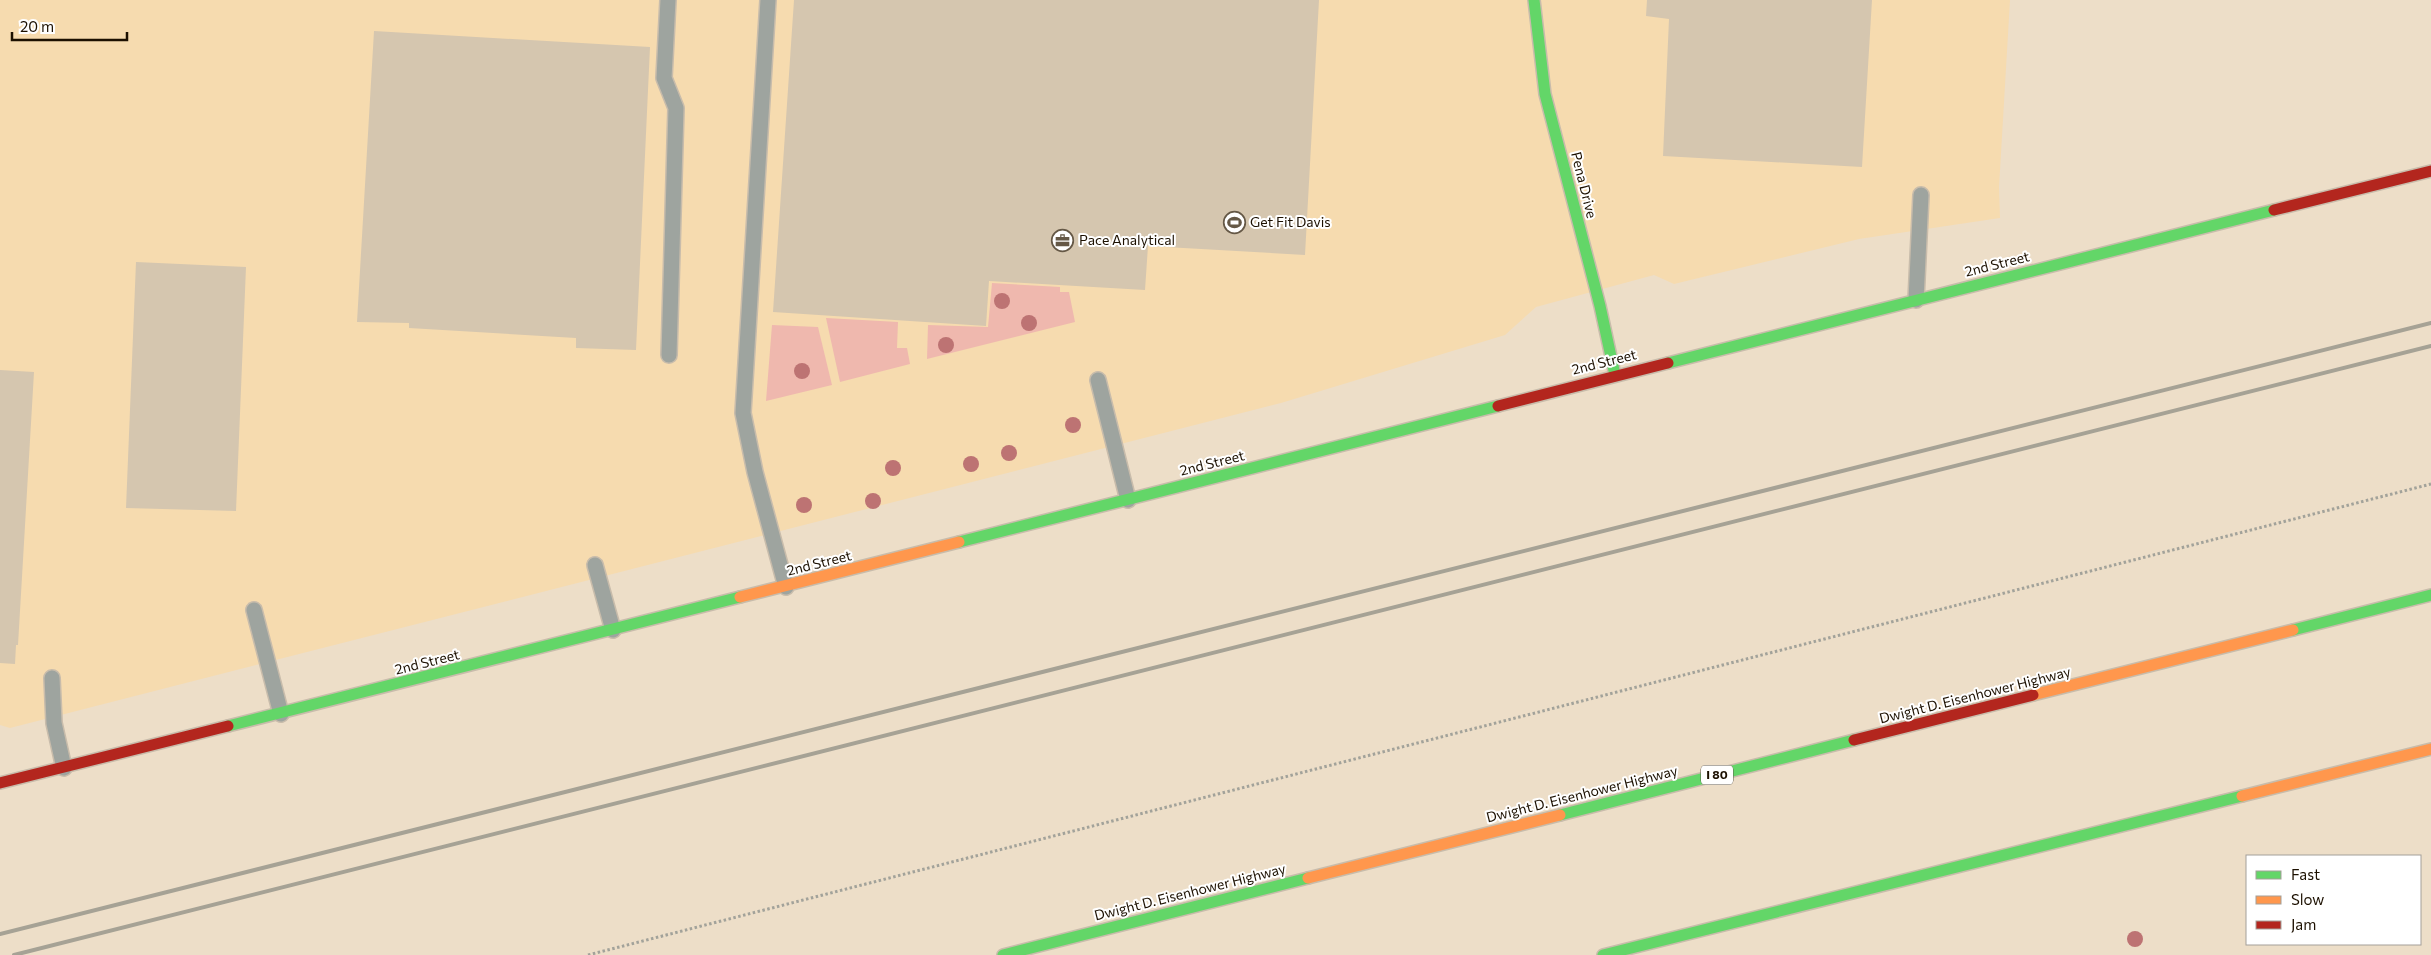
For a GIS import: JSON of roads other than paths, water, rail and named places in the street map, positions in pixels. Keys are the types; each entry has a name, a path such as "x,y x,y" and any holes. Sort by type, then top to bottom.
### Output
{"main road":[{"name":"Pena Drive","path":"1534,0 1545,94 1600,306 1615,375"},
{"name":"2nd Street","path":"0,783 786,587 1615,375 2431,171"},
{"name":"Dwight D. Eisenhower Highway","path":"1003,955 2431,595"},
{"path":"1603,955 2431,749"}],"lane":[{"path":"668,0 664,78 676,108 669,355"},
{"path":"768,0 743,413 755,472 786,587"},
{"path":"1916,300 1921,195"},
{"path":"1098,380 1128,500"},
{"path":"595,565 613,630"},
{"path":"254,610 281,714"},
{"path":"52,678 54,723 64,768"}],"railway":[{"path":"0,934 2431,323"},
{"path":"14,955 2431,346"}],"place":[{"name":"Get Fit Davis","path":"1234,222"},
{"name":"Pace Analytical","path":"1063,240"}]}
